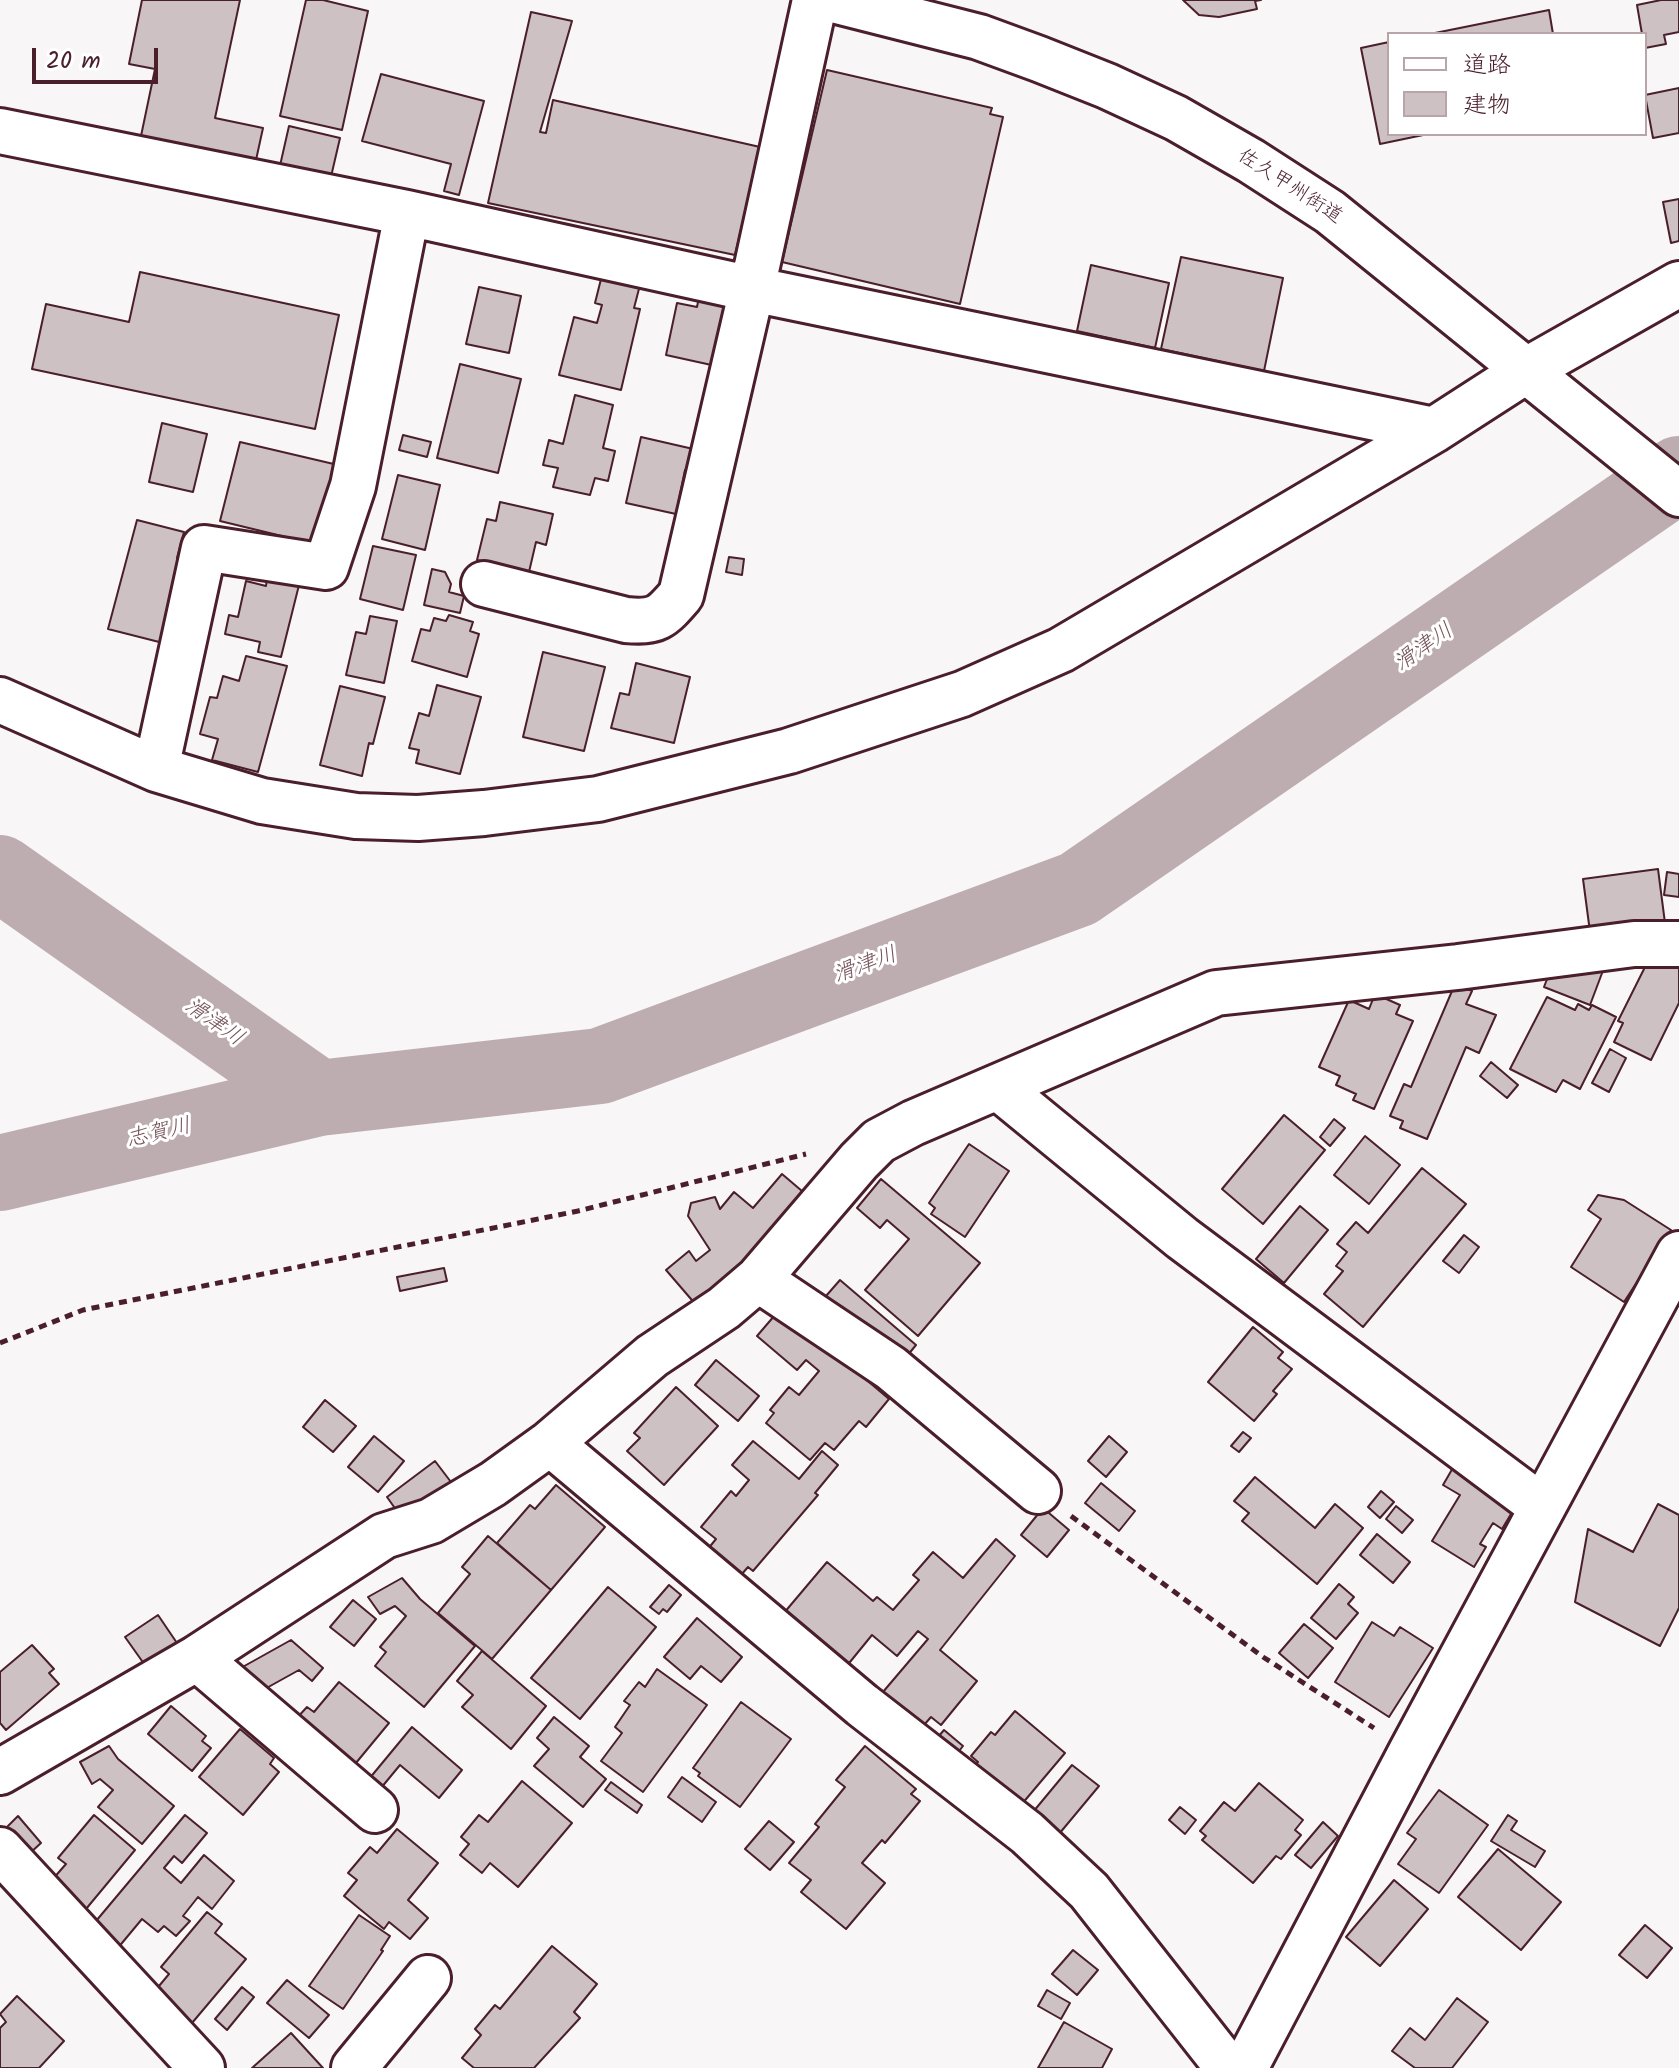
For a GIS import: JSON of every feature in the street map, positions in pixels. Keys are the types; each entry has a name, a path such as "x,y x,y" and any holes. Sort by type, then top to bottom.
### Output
{"street":[{"path":"484,584 626,620 648,622 664,614 681,595 815,0"},
{"name":"佐久甲州街道","path":"833,0 979,37 1107,86 1176,118 1251,161 1330,212 1679,494"},
{"path":"0,131 407,213 752,289 1434,430"},
{"path":"156,769 204,548 326,567 353,486 407,213"},
{"path":"0,700 156,769 262,801 356,816 418,818 598,799 789,751 962,694 1061,650 1434,430 1536,377 1679,284"},
{"path":"0,1772 197,1658 384,1536 431,1521 493,1484 550,1443 652,1356 724,1308 758,1279 859,1161 879,1141 913,1123 1216,993 1634,944 1679,944"},
{"path":"999,1088 1182,1238 1542,1507"},
{"path":"1245,2068 1679,1254"},
{"path":"758,1279 891,1368 1038,1491"},
{"path":"550,1443 862,1705 1027,1833 1089,1891 1228,2068"},
{"path":"197,1658 375,1810"},
{"path":"0,1850 202,2068"},
{"path":"354,2068 428,1978"}],"path":[{"path":"0,1343 83,1310 578,1211 841,1146 850,1148 859,1161"},
{"path":"1038,1491 1263,1657 1411,1752"}],"building":[{"path":"142,0 240,0 215,118 263,128 256,160 141,136 155,69 129,64"},
{"path":"306,0 323,0 368,11 342,130 280,116"},
{"path":"1183,0 1261,0 1255,1 1257,9 1219,17 1199,15"},
{"path":"1679,0 1679,32 1664,35 1666,44 1647,48 1647,32 1642,32 1637,5"},
{"path":"1549,10 1553,32 1440,32"},
{"path":"531,12 572,21 540,132 546,133 553,100 760,147 735,255 488,203"},
{"path":"1387,42 1387,136 1418,136 1380,144 1361,48"},
{"path":"827,70 992,108 990,114 1003,117 960,304 782,262"},
{"path":"381,74 484,101 459,195 444,191 451,164 362,141"},
{"path":"1679,88 1679,133 1653,138 1647,95"},
{"path":"289,126 340,138 330,181 279,170"},
{"path":"1679,199 1679,241 1671,243 1663,202"},
{"path":"1181,257 1283,278 1264,371 1161,349"},
{"path":"1091,265 1169,283 1155,348 1077,331"},
{"path":"140,272 339,315 315,429 32,369 46,304 129,322"},
{"path":"602,275 640,285 634,308 640,309 621,390 559,375 574,317 597,323 602,305 595,303"},
{"path":"479,287 521,296 509,353 466,344"},
{"path":"700,292 731,299 716,366 666,355 677,303 697,307"},
{"path":"460,364 521,379 498,473 437,458"},
{"path":"575,395 613,405 603,448 615,451 608,481 595,478 590,495 553,487 558,468 543,465 549,440 563,444"},
{"path":"162,423 207,434 193,492 149,482"},
{"path":"403,435 431,442 427,457 399,450"},
{"path":"641,437 702,451 697,473 685,470 676,514 626,503"},
{"path":"240,442 338,465 319,545 220,521"},
{"path":"398,475 440,485 425,550 382,539"},
{"path":"500,502 553,514 546,545 536,542 529,572 477,560 487,519 496,521"},
{"path":"137,520 184,532 177,558 182,559 167,644 108,629"},
{"path":"373,546 416,555 403,610 360,599"},
{"path":"729,557 744,559 742,575 726,572"},
{"path":"432,569 445,572 451,584 449,592 464,596 460,613 424,605"},
{"path":"267,578 299,585 281,657 258,652 260,642 225,634 229,615 238,617 246,581 266,586"},
{"path":"449,615 473,622 470,631 479,634 467,677 412,661 421,629 430,631 434,618 446,621"},
{"path":"370,616 397,621 384,683 346,675 356,632 366,634"},
{"path":"543,652 605,667 584,751 523,737"},
{"path":"246,656 287,666 258,772 212,760 218,739 200,734 210,697 217,698 223,676 239,681"},
{"path":"636,663 690,677 674,743 611,728 620,693 629,695"},
{"path":"437,685 481,697 460,774 416,763 419,750 409,748 419,713 429,716"},
{"path":"340,686 385,697 373,744 369,743 362,776 320,765"},
{"path":"1658,869 1665,923 1590,932 1583,879"},
{"path":"1667,872 1679,874 1679,897 1664,895"},
{"path":"1650,957 1679,958 1679,1003 1651,1060 1614,1042 1623,1023 1618,1021"},
{"path":"1607,960 1590,1005 1544,987 1552,966"},
{"path":"1455,984 1472,991 1466,1004 1496,1015 1479,1053 1466,1047 1427,1139 1400,1128 1403,1121 1390,1116 1404,1084 1411,1087"},
{"path":"1375,994 1400,1005 1396,1014 1413,1021 1374,1109 1353,1100 1356,1094 1336,1085 1340,1076 1319,1067 1349,1000 1369,1009"},
{"path":"1547,997 1575,1010 1578,1004 1589,1010 1592,1005 1616,1017 1580,1089 1563,1080 1556,1092 1510,1069"},
{"path":"1610,1049 1626,1058 1609,1092 1592,1083"},
{"path":"1491,1062 1518,1085 1507,1098 1480,1076"},
{"path":"1284,1115 1325,1150 1263,1224 1222,1189"},
{"path":"1334,1119 1345,1128 1330,1146 1320,1137"},
{"path":"1365,1136 1400,1165 1369,1204 1334,1175"},
{"path":"969,1144 1009,1171 965,1237 931,1214 935,1208 929,1203"},
{"path":"1422,1168 1466,1204 1363,1327 1324,1294 1343,1271 1336,1266 1347,1252 1337,1244 1356,1222 1368,1233"},
{"path":"782,1174 809,1197 738,1282 697,1306 666,1270 689,1251 696,1261 710,1250 688,1216 691,1203 715,1197 720,1209 734,1192 753,1208"},
{"path":"881,1179 980,1263 918,1336 865,1290 909,1239 887,1220 880,1228 857,1208"},
{"path":"1598,1195 1624,1200 1671,1230 1624,1302 1571,1267 1601,1219 1588,1210"},
{"path":"1300,1206 1328,1230 1284,1283 1256,1259"},
{"path":"1464,1235 1479,1247 1459,1273 1443,1261"},
{"path":"444,1268 447,1281 400,1291 397,1277"},
{"path":"840,1280 916,1345 903,1361 826,1296"},
{"path":"781,1308 861,1365 856,1371 889,1399 866,1427 859,1421 834,1450 825,1443 810,1460 766,1423 774,1413 770,1410 789,1387 799,1395 819,1371 806,1360 797,1370 757,1336"},
{"path":"1253,1327 1283,1352 1278,1358 1292,1369 1273,1391 1277,1394 1254,1421 1208,1382"},
{"path":"716,1360 759,1396 738,1421 695,1385"},
{"path":"676,1387 718,1426 664,1485 627,1451 640,1438 634,1433"},
{"path":"325,1400 356,1426 333,1452 303,1427"},
{"path":"1243,1432 1251,1438 1239,1452 1231,1446"},
{"path":"374,1436 404,1461 378,1492 348,1467"},
{"path":"1109,1436 1127,1452 1106,1477 1088,1461"},
{"path":"753,1441 799,1479 822,1451 838,1465 815,1493 818,1495 753,1571 748,1567 735,1582 703,1555 716,1539 701,1527 731,1491 736,1496 749,1480 732,1465"},
{"path":"435,1461 454,1486 399,1514 387,1497"},
{"path":"1454,1466 1517,1504 1502,1529 1493,1523 1480,1544 1486,1547 1474,1567 1432,1541 1460,1495 1443,1485"},
{"path":"1255,1477 1315,1528 1335,1504 1363,1528 1317,1584 1242,1521 1249,1513 1234,1501"},
{"path":"1101,1483 1135,1511 1119,1531 1085,1503"},
{"path":"556,1485 605,1527 551,1590 497,1543 530,1505 535,1509"},
{"path":"1381,1491 1394,1502 1380,1518 1368,1507"},
{"path":"1658,1504 1679,1515 1679,1608 1660,1646 1575,1602 1588,1529 1633,1552"},
{"path":"1396,1506 1413,1520 1402,1533 1386,1519"},
{"path":"1043,1508 1069,1530 1047,1557 1021,1535"},
{"path":"1377,1534 1410,1562 1393,1583 1360,1555"},
{"path":"488,1536 551,1590 492,1659 438,1613 470,1574 462,1567"},
{"path":"996,1539 1015,1556 940,1650 977,1681 941,1725 931,1717 917,1733 877,1699 928,1639 918,1631 897,1656 872,1635 841,1673 778,1620 827,1562 873,1601 877,1597 893,1610 919,1580 913,1575 933,1552 963,1578"},
{"path":"402,1578 420,1599 475,1646 424,1707 375,1666 386,1652 380,1647 406,1616 395,1606 380,1614 368,1597"},
{"path":"1339,1584 1354,1597 1348,1604 1358,1613 1336,1639 1311,1618"},
{"path":"669,1585 681,1595 667,1612 663,1609 659,1614 650,1607"},
{"path":"608,1587 656,1627 580,1719 531,1678"},
{"path":"353,1600 376,1619 354,1646 330,1627"},
{"path":"158,1615 179,1646 147,1668 125,1637"},
{"path":"697,1618 742,1657 721,1682 701,1666 690,1679 664,1657"},
{"path":"1372,1622 1394,1636 1400,1627 1433,1648 1389,1717 1335,1682"},
{"path":"1304,1624 1333,1648 1308,1678 1279,1653"},
{"path":"291,1640 323,1668 312,1681 299,1670 254,1695 239,1669"},
{"path":"32,1645 54,1669 49,1673 59,1684 6,1730 0,1723 0,1672"},
{"path":"482,1651 546,1706 511,1749 462,1707 473,1695 457,1681"},
{"path":"657,1669 707,1705 643,1792 601,1761 622,1733 615,1727 630,1705 624,1701 639,1682 645,1687"},
{"path":"339,1682 389,1723 346,1775 295,1720 307,1707 314,1712"},
{"path":"741,1702 791,1739 740,1807 698,1776 700,1773 693,1768"},
{"path":"171,1706 206,1736 202,1741 211,1748 192,1771 148,1734"},
{"path":"1015,1711 1065,1753 1016,1811 969,1772 978,1762 971,1756 991,1732 995,1735"},
{"path":"554,1717 589,1746 580,1757 606,1779 583,1807 534,1766 549,1749 537,1738"},
{"path":"412,1727 462,1770 439,1798 400,1765 381,1788 369,1779"},
{"path":"240,1729 274,1758 270,1764 279,1772 243,1815 199,1777"},
{"path":"944,1730 963,1746 952,1760 932,1744"},
{"path":"109,1746 118,1759 174,1806 142,1844 98,1807 113,1790 100,1779 92,1784 80,1762"},
{"path":"865,1746 916,1789 911,1794 920,1801 885,1843 882,1840 862,1863 885,1883 846,1929 801,1892 811,1880 789,1863 819,1827 815,1824 845,1787 836,1780"},
{"path":"1072,1765 1099,1786 1054,1840 1028,1818"},
{"path":"682,1777 716,1802 702,1822 668,1797"},
{"path":"522,1781 572,1823 518,1887 490,1863 482,1873 460,1855 469,1844 461,1837 479,1815 488,1822"},
{"path":"611,1782 642,1805 637,1813 605,1790"},
{"path":"1259,1783 1303,1820 1295,1830 1301,1835 1281,1859 1276,1856 1253,1883 1202,1840 1206,1836 1200,1831 1224,1802 1235,1811"},
{"path":"1439,1790 1488,1825 1439,1893 1398,1864 1416,1839 1407,1833"},
{"path":"1180,1807 1196,1820 1185,1834 1169,1820"},
{"path":"94,1815 135,1850 86,1909 52,1880 66,1864 58,1858"},
{"path":"185,1815 207,1833 182,1863 174,1856 164,1868 181,1883 204,1855 234,1881 212,1909 198,1897 183,1916 190,1921 176,1936 164,1926 158,1932 142,1919 117,1949 91,1927"},
{"path":"1508,1815 1517,1821 1511,1830 1545,1851 1535,1867 1491,1841"},
{"path":"18,1816 41,1843 29,1854 6,1828"},
{"path":"769,1821 794,1842 770,1870 745,1849"},
{"path":"1323,1822 1338,1836 1311,1868 1295,1855"},
{"path":"397,1829 438,1863 408,1900 428,1918 410,1939 389,1922 384,1929 344,1896 357,1880 348,1873 370,1847 377,1853"},
{"path":"1498,1849 1561,1902 1521,1950 1458,1897"},
{"path":"1394,1880 1428,1909 1380,1966 1346,1937"},
{"path":"207,1912 222,1924 215,1933 246,1959 192,2023 154,1992 169,1974 161,1967"},
{"path":"359,1915 390,1936 343,2009 309,1986"},
{"path":"1645,1925 1672,1948 1647,1978 1619,1955"},
{"path":"552,1946 597,1984 574,2012 580,2018 534,2068 474,2068 462,2058 481,2035 475,2029 495,2005 500,2009"},
{"path":"1073,1950 1098,1970 1077,1995 1052,1974"},
{"path":"287,1980 329,2015 309,2038 267,2003"},
{"path":"242,1987 254,1997 227,2030 215,2019"},
{"path":"1047,1990 1070,2003 1061,2019 1038,2006"},
{"path":"17,1996 64,2041 39,2068 0,2068 0,2028 6,2022 0,2014"},
{"path":"1457,1998 1488,2022 1452,2068 1415,2068 1392,2051 1410,2028 1425,2040"},
{"path":"1064,2022 1112,2049 1102,2068 1038,2068"},
{"path":"291,2033 323,2068 252,2068"}],"waterway":[{"name":"滑津川","path":"0,1173 319,1098 600,1066 1078,889 1679,474"},
{"name":"滑津川","path":"0,873 319,1098"}],"water label":[{"name":"志賀川","path":"159,1135"}]}
